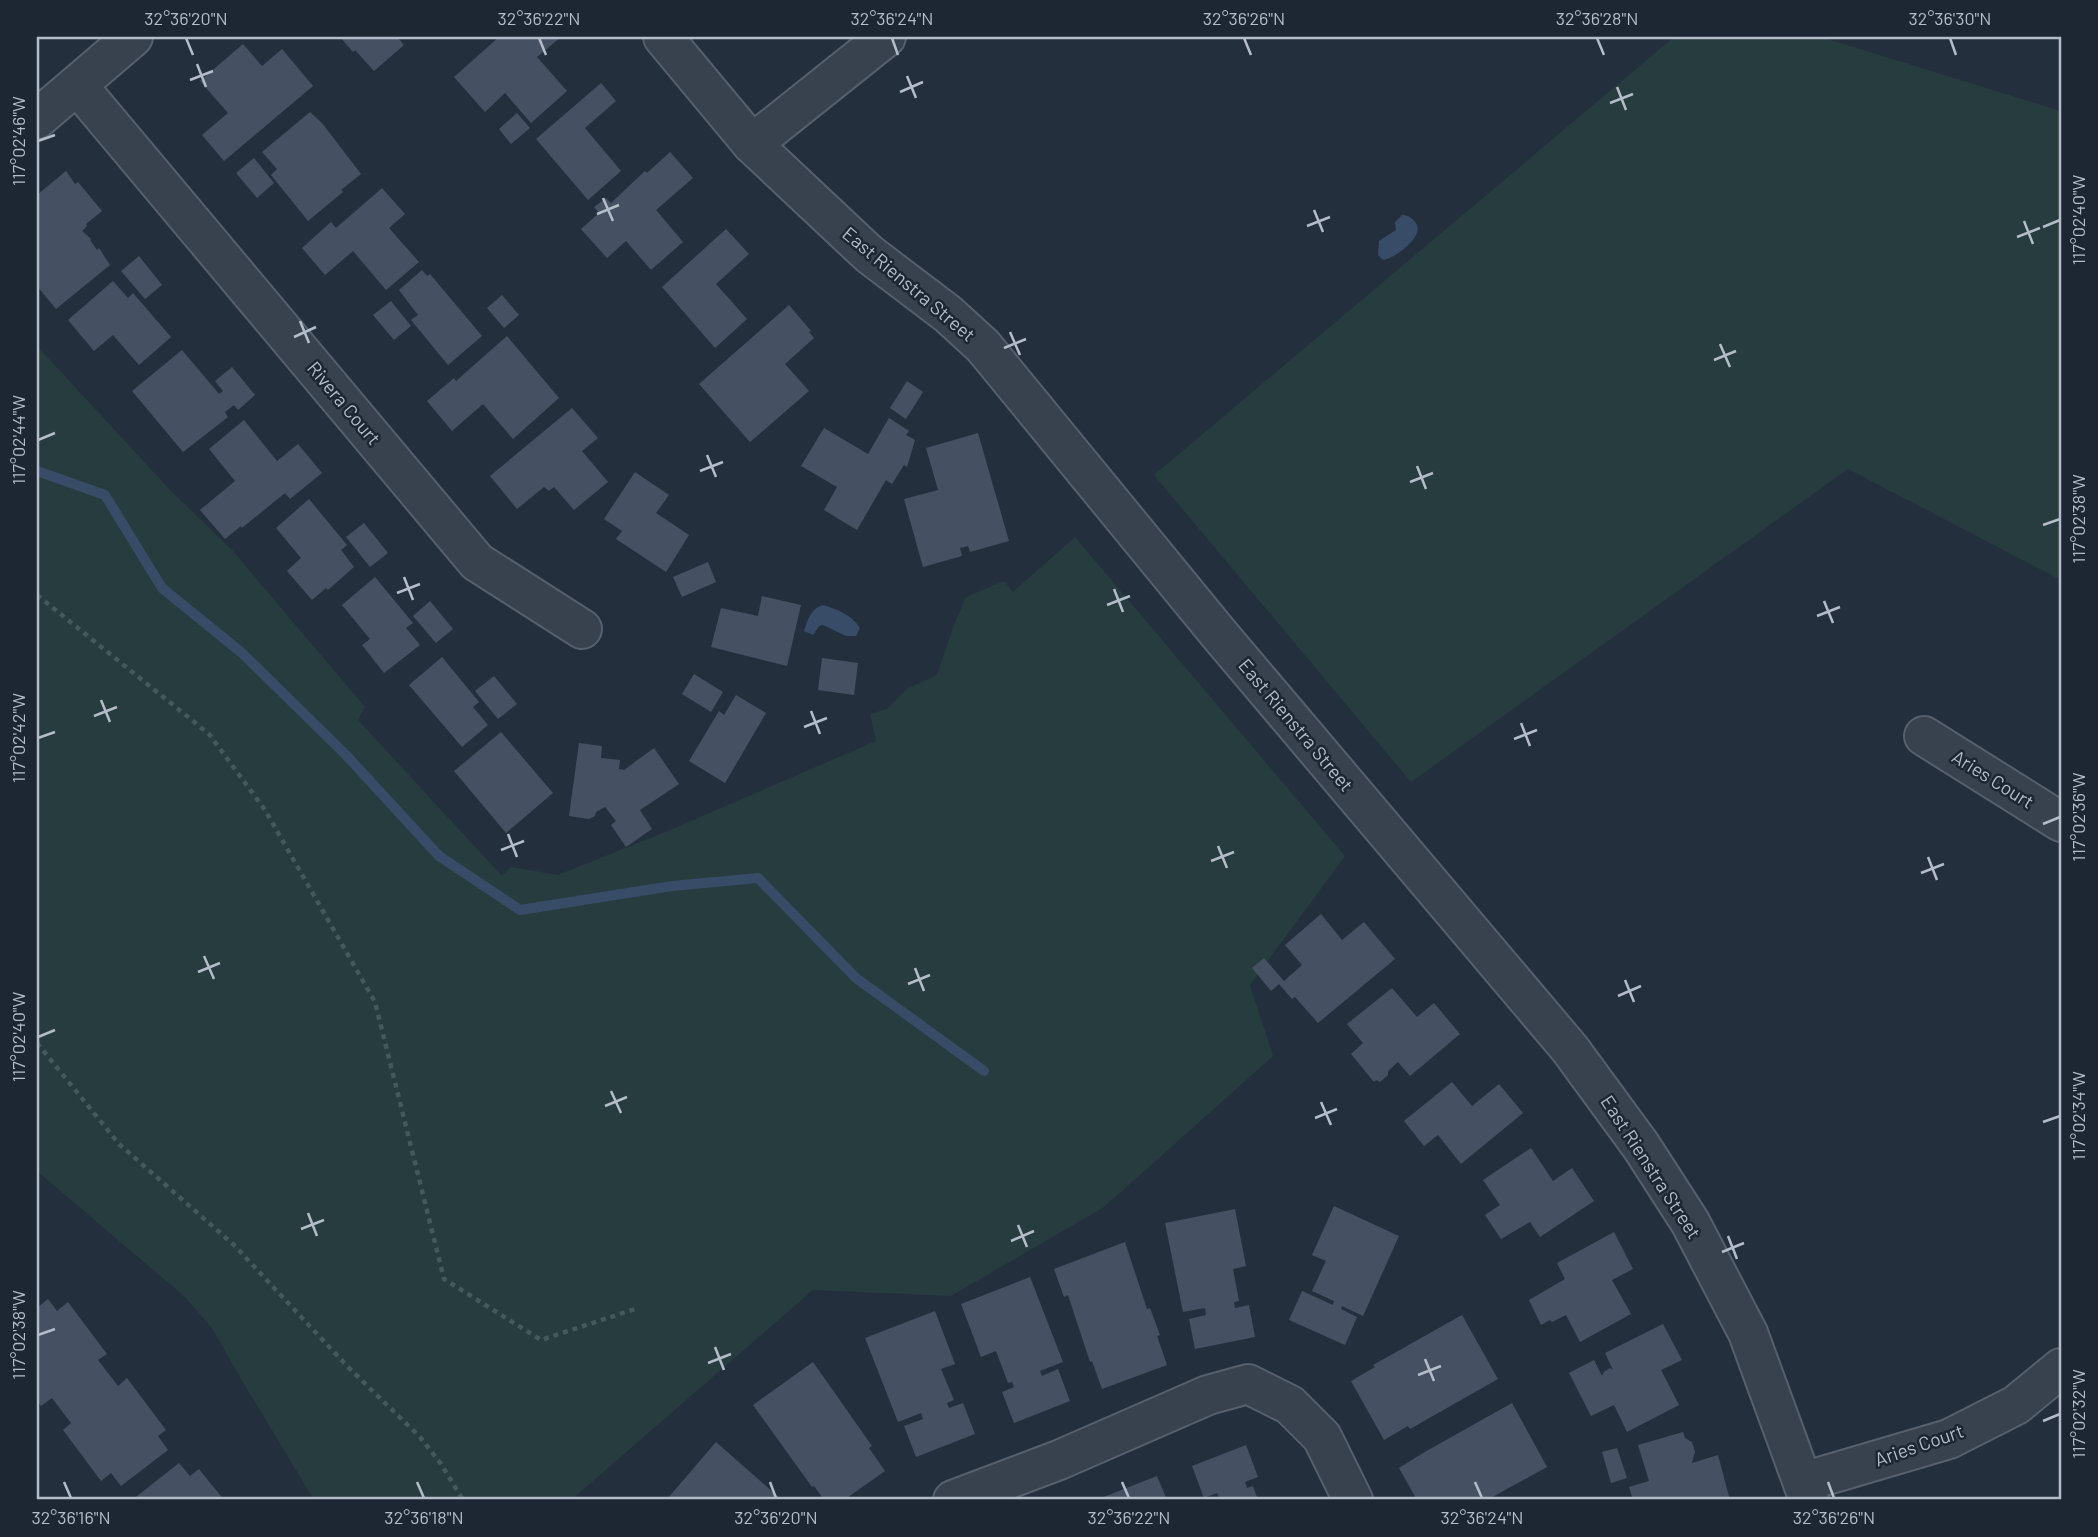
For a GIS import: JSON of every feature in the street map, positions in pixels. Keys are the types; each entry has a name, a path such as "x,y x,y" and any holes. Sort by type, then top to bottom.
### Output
{"street":[{"path":"37,119 133,37"},
{"name":"East Rienstra Street","path":"663,37 752,144 869,254 948,314 983,346 1219,634 1570,1049 1641,1146 1690,1222 1748,1333 1806,1491"},
{"path":"752,144 886,37"},
{"name":"Rivera Court","path":"77,85 477,562 582,629"},
{"name":"Aries Court","path":"1924,736 2061,822"},
{"name":"Aries Court","path":"1806,1491 1949,1439 2016,1405 2061,1368"},
{"path":"953,1500 1059,1460 1208,1395 1248,1384 1290,1405 1322,1437 1353,1500"}],"path":[{"path":"37,595 209,734 265,810 375,1002 444,1279 541,1340 635,1309"},
{"path":"37,1043 119,1144 234,1245 347,1366 420,1437 441,1464 463,1500"}],"green space":[{"path":"1674,37 1821,37 2061,111 2061,580 1848,469 1411,782 1154,475"},
{"path":"37,346 171,491 232,550 365,707 358,720 502,876 511,867 558,875 876,741 870,714 887,709 908,688 937,675 966,597 1004,581 1013,592 1075,537 1345,856 1250,985 1273,1056 1104,1207 951,1296 813,1290 571,1500 314,1500 212,1328 185,1297 37,1171"}],"water":[{"path":"1402,215 1415,221 1418,228 1416,235 1402,250 1383,260 1378,255 1379,241 1396,230 1395,222"},
{"path":"823,605 853,619 860,628 856,636 846,636 823,625 819,626 813,635 804,631 812,612"}],"building":[{"path":"340,37 397,37 404,45 374,71"},
{"path":"499,37 561,37 537,57 567,91 531,123 505,93 485,112 454,77"},
{"path":"243,44 262,66 282,49 313,86 224,161 202,135 228,113 200,81"},
{"path":"601,83 616,101 585,128 621,171 588,200 536,139"},
{"path":"310,112 322,123 361,174 308,221 271,175 277,169 262,152"},
{"path":"517,113 530,128 511,144 499,129"},
{"path":"670,152 693,178 656,210 683,242 651,270 626,241 607,258 581,229 599,213 594,207 606,198 611,203"},
{"path":"254,158 274,183 257,198 236,173"},
{"path":"66,171 102,211 86,224 82,231 91,239 97,250 99,248 110,265 56,309 37,286 37,195"},
{"path":"382,188 405,214 389,228 419,262 386,290 353,251 325,275 302,248 331,222 336,228"},
{"path":"726,229 749,254 716,284 747,319 715,348 662,287"},
{"path":"139,256 162,285 145,299 121,271"},
{"path":"422,270 427,276 430,274 482,336 448,365 411,320 418,315 399,290"},
{"path":"113,281 128,298 133,293 171,337 139,365 113,335 94,351 68,320"},
{"path":"502,295 519,315 504,328 487,308"},
{"path":"391,301 411,326 394,340 373,315"},
{"path":"789,305 814,338 785,364 809,391 750,442 699,384"},
{"path":"507,336 559,398 513,439 483,404 452,431 427,401 454,378 456,381"},
{"path":"182,350 219,394 223,391 215,381 232,367 255,395 238,410 234,405 225,412 228,417 183,452 132,391"},
{"path":"907,381 923,392 906,419 890,408"},
{"path":"572,408 598,438 582,451 608,482 574,510 554,487 549,491 544,487 517,509 490,476"},
{"path":"889,418 909,431 906,435 915,440 907,467 904,465 892,484 886,480 857,530 824,510 837,487 801,466 824,428 868,454"},
{"path":"244,420 277,461 298,444 322,473 290,499 285,493 225,539 200,510 235,481 209,449"},
{"path":"978,433 1009,541 970,552 968,546 960,548 962,556 923,567 904,499 938,490 926,448"},
{"path":"635,472 669,495 656,513 689,535 666,572 616,539 622,531 604,519"},
{"path":"309,499 347,545 341,550 354,567 312,600 287,571 301,558 276,528"},
{"path":"364,523 388,553 370,567 346,537"},
{"path":"708,562 716,582 682,597 673,577"},
{"path":"375,577 413,623 406,628 420,645 384,673 362,645 370,639 342,605"},
{"path":"762,596 801,605 787,666 711,647 721,608 758,616"},
{"path":"430,601 453,629 436,643 413,616"},
{"path":"442,657 479,702 473,707 488,725 462,747 409,685"},
{"path":"822,658 858,663 854,695 818,690"},
{"path":"694,674 723,692 711,712 682,694"},
{"path":"494,676 517,704 498,719 475,691"},
{"path":"736,695 766,713 725,783 689,761 719,711 724,715"},
{"path":"501,732 553,793 506,833 454,771"},
{"path":"579,743 602,746 601,758 620,760 619,769 624,770 654,748 679,784 640,810 652,829 626,847 611,825 616,821 605,807 589,819 569,816"},
{"path":"1321,914 1342,940 1364,922 1395,959 1318,1023 1295,997 1292,999 1279,984 1271,991 1252,968 1264,958 1284,981 1302,965 1285,945"},
{"path":"1392,988 1417,1017 1434,1003 1460,1034 1410,1076 1398,1062 1380,1082 1374,1082 1351,1054 1363,1043 1347,1024"},
{"path":"1452,1082 1472,1106 1499,1084 1523,1113 1461,1164 1438,1135 1424,1146 1404,1121"},
{"path":"1531,1148 1553,1181 1572,1168 1594,1201 1540,1237 1530,1222 1501,1239 1485,1215 1500,1205 1483,1180"},
{"path":"1334,1206 1399,1236 1363,1316 1342,1306 1341,1309 1357,1317 1345,1345 1289,1320 1302,1291 1333,1305 1334,1301 1312,1291 1326,1261 1312,1255"},
{"path":"1235,1209 1246,1266 1233,1269 1239,1301 1234,1302 1235,1308 1249,1305 1255,1337 1195,1349 1189,1319 1206,1315 1205,1308 1183,1312 1165,1223"},
{"path":"1614,1232 1633,1269 1612,1280 1631,1314 1580,1342 1566,1315 1541,1325 1529,1300 1565,1279 1557,1263"},
{"path":"1125,1242 1147,1309 1150,1308 1160,1335 1157,1336 1167,1365 1102,1389 1092,1361 1090,1362 1068,1295 1064,1297 1054,1269"},
{"path":"1030,1277 1063,1362 1040,1371 1042,1376 1058,1369 1070,1401 1014,1423 1002,1392 1014,1387 1012,1382 1008,1383 996,1351 981,1357 961,1304"},
{"path":"48,1299 57,1311 68,1302 107,1354 98,1360 118,1386 127,1378 166,1430 158,1436 168,1450 121,1486 111,1473 101,1481 63,1430 71,1423 52,1398 41,1406 37,1400 37,1308"},
{"path":"935,1311 955,1364 941,1369 954,1400 947,1403 949,1408 963,1403 975,1434 916,1457 904,1426 923,1419 921,1413 898,1422 865,1338"},
{"path":"1462,1315 1498,1379 1410,1429 1408,1426 1384,1440 1351,1381 1375,1367 1373,1365"},
{"path":"1663,1324 1682,1360 1661,1370 1679,1405 1627,1432 1614,1405 1591,1416 1569,1373 1594,1360 1602,1376 1610,1368 1613,1370 1605,1353"},
{"path":"813,1362 872,1446 869,1448 885,1471 844,1500 824,1500 753,1405"},
{"path":"1512,1403 1547,1467 1487,1500 1417,1500 1399,1468"},
{"path":"1683,1432 1685,1438 1692,1442 1695,1452 1692,1463 1718,1455 1730,1500 1633,1500 1629,1487 1649,1481 1638,1445"},
{"path":"716,1442 782,1500 670,1500 668,1498"},
{"path":"1246,1445 1258,1477 1245,1482 1247,1488 1253,1486 1258,1500 1220,1500 1217,1493 1204,1498 1192,1466"},
{"path":"1617,1448 1627,1478 1611,1483 1602,1452"},
{"path":"179,1463 190,1476 199,1469 224,1500 132,1500"},
{"path":"1157,1476 1167,1500 1096,1500"}],"waterway":[{"path":"37,471 105,495 162,588 242,653 346,755 439,856 520,910 672,886 758,878 856,978 984,1071"}]}
